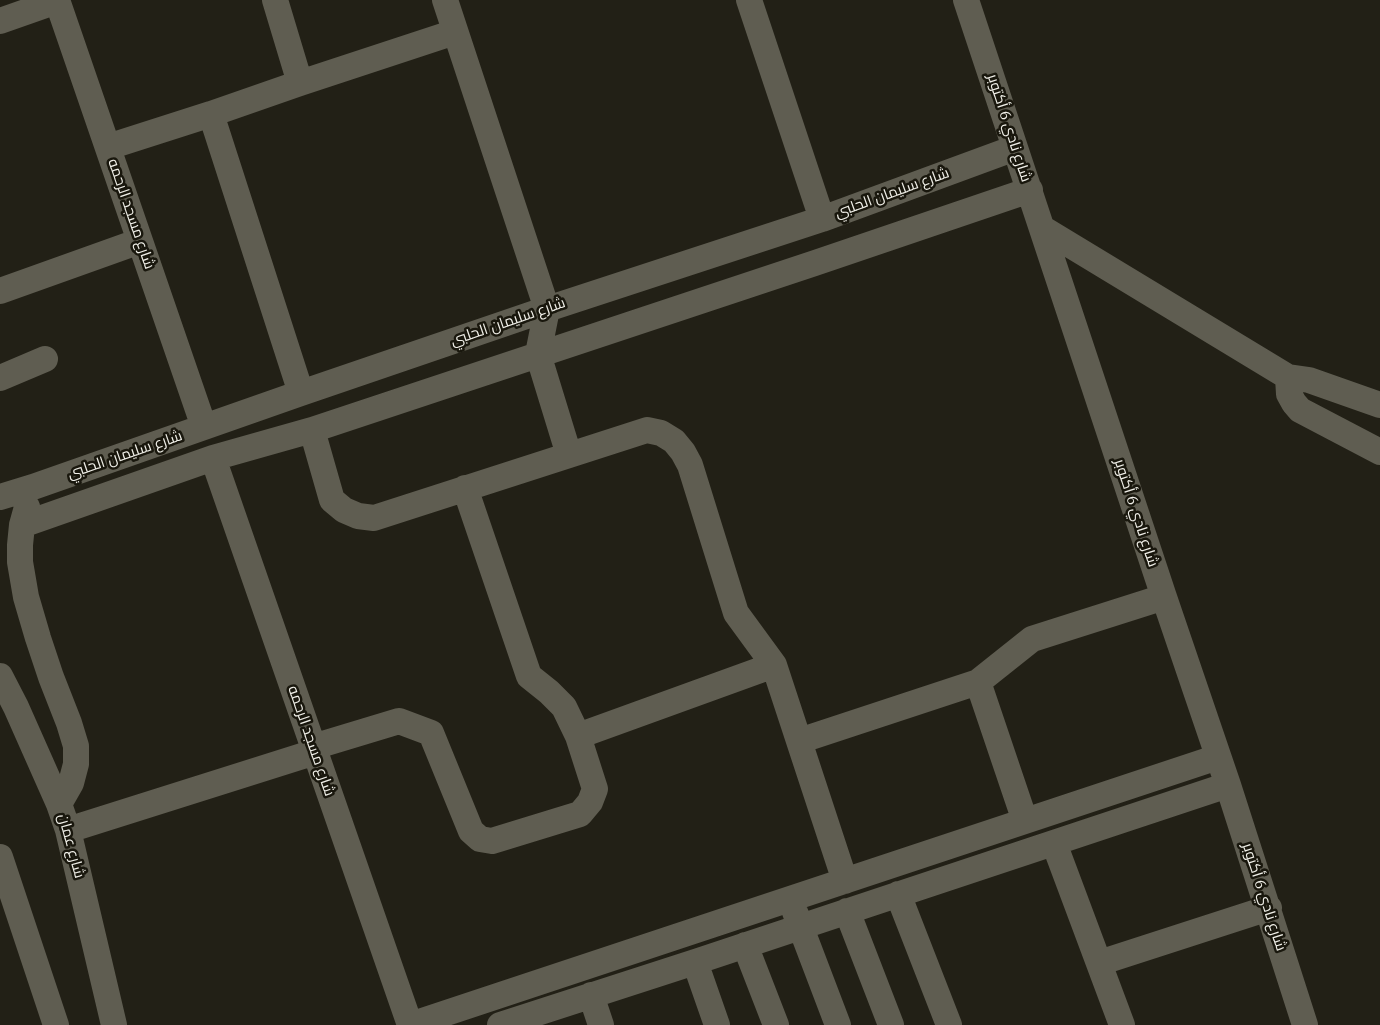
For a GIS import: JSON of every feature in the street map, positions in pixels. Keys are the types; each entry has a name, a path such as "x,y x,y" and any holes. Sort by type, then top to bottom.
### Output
{"street":[{"path":"274,0 300,83"},
{"path":"445,0 547,308 538,354 569,455"},
{"path":"749,0 822,219"},
{"name":"شارع نادي 6 أكتوبر","path":"966,0 1269,908 1305,1025"},
{"path":"2,15 57,1"},
{"name":"شارع مسجد الرحمه","path":"57,1 204,427"},
{"path":"108,147 456,32"},
{"path":"211,114 301,393"},
{"name":"شارع سليمان الحلبي","path":"0,497 547,308 822,219 1016,148"},
{"name":"شارع سليمان الحلبي","path":"22,525 213,458 312,430 1030,190"},
{"path":"1042,228 1288,377 1309,380 1380,405"},
{"path":"0,292 140,241"},
{"path":"0,378 45,359"},
{"path":"1288,377 1289,394 1300,410 1380,452"},
{"path":"312,430 332,500 344,510 358,516 374,518 647,430 661,433 674,441 690,465 736,613 774,666 845,881"},
{"name":"شارع مسجد الرحمه","path":"213,458 410,1025"},
{"path":"33,487 22,525 20,562 26,596 38,638 50,677 70,723 76,746 76,764 71,783 59,804"},
{"path":"68,830 399,720 431,733 470,831 480,838 492,841 580,814 590,802 595,789 578,736 564,707 529,676 465,488"},
{"path":"799,741 978,682 1032,639 1164,597"},
{"path":"578,736 774,666"},
{"name":"شارع عمان","path":"0,676 16,707 59,804 68,830 114,1025"},
{"path":"978,682 1026,821"},
{"path":"410,1025 1218,757"},
{"path":"500,1025 1228,785"},
{"path":"1054,843 1122,1025"},
{"path":"0,857 56,1025"},
{"path":"898,894 949,1025"},
{"path":"790,899 838,1025"},
{"path":"1099,963 1269,908"},
{"path":"847,911 891,1025"},
{"path":"745,945 776,1025"},
{"path":"695,962 717,1025"},
{"path":"591,996 601,1025"}]}
